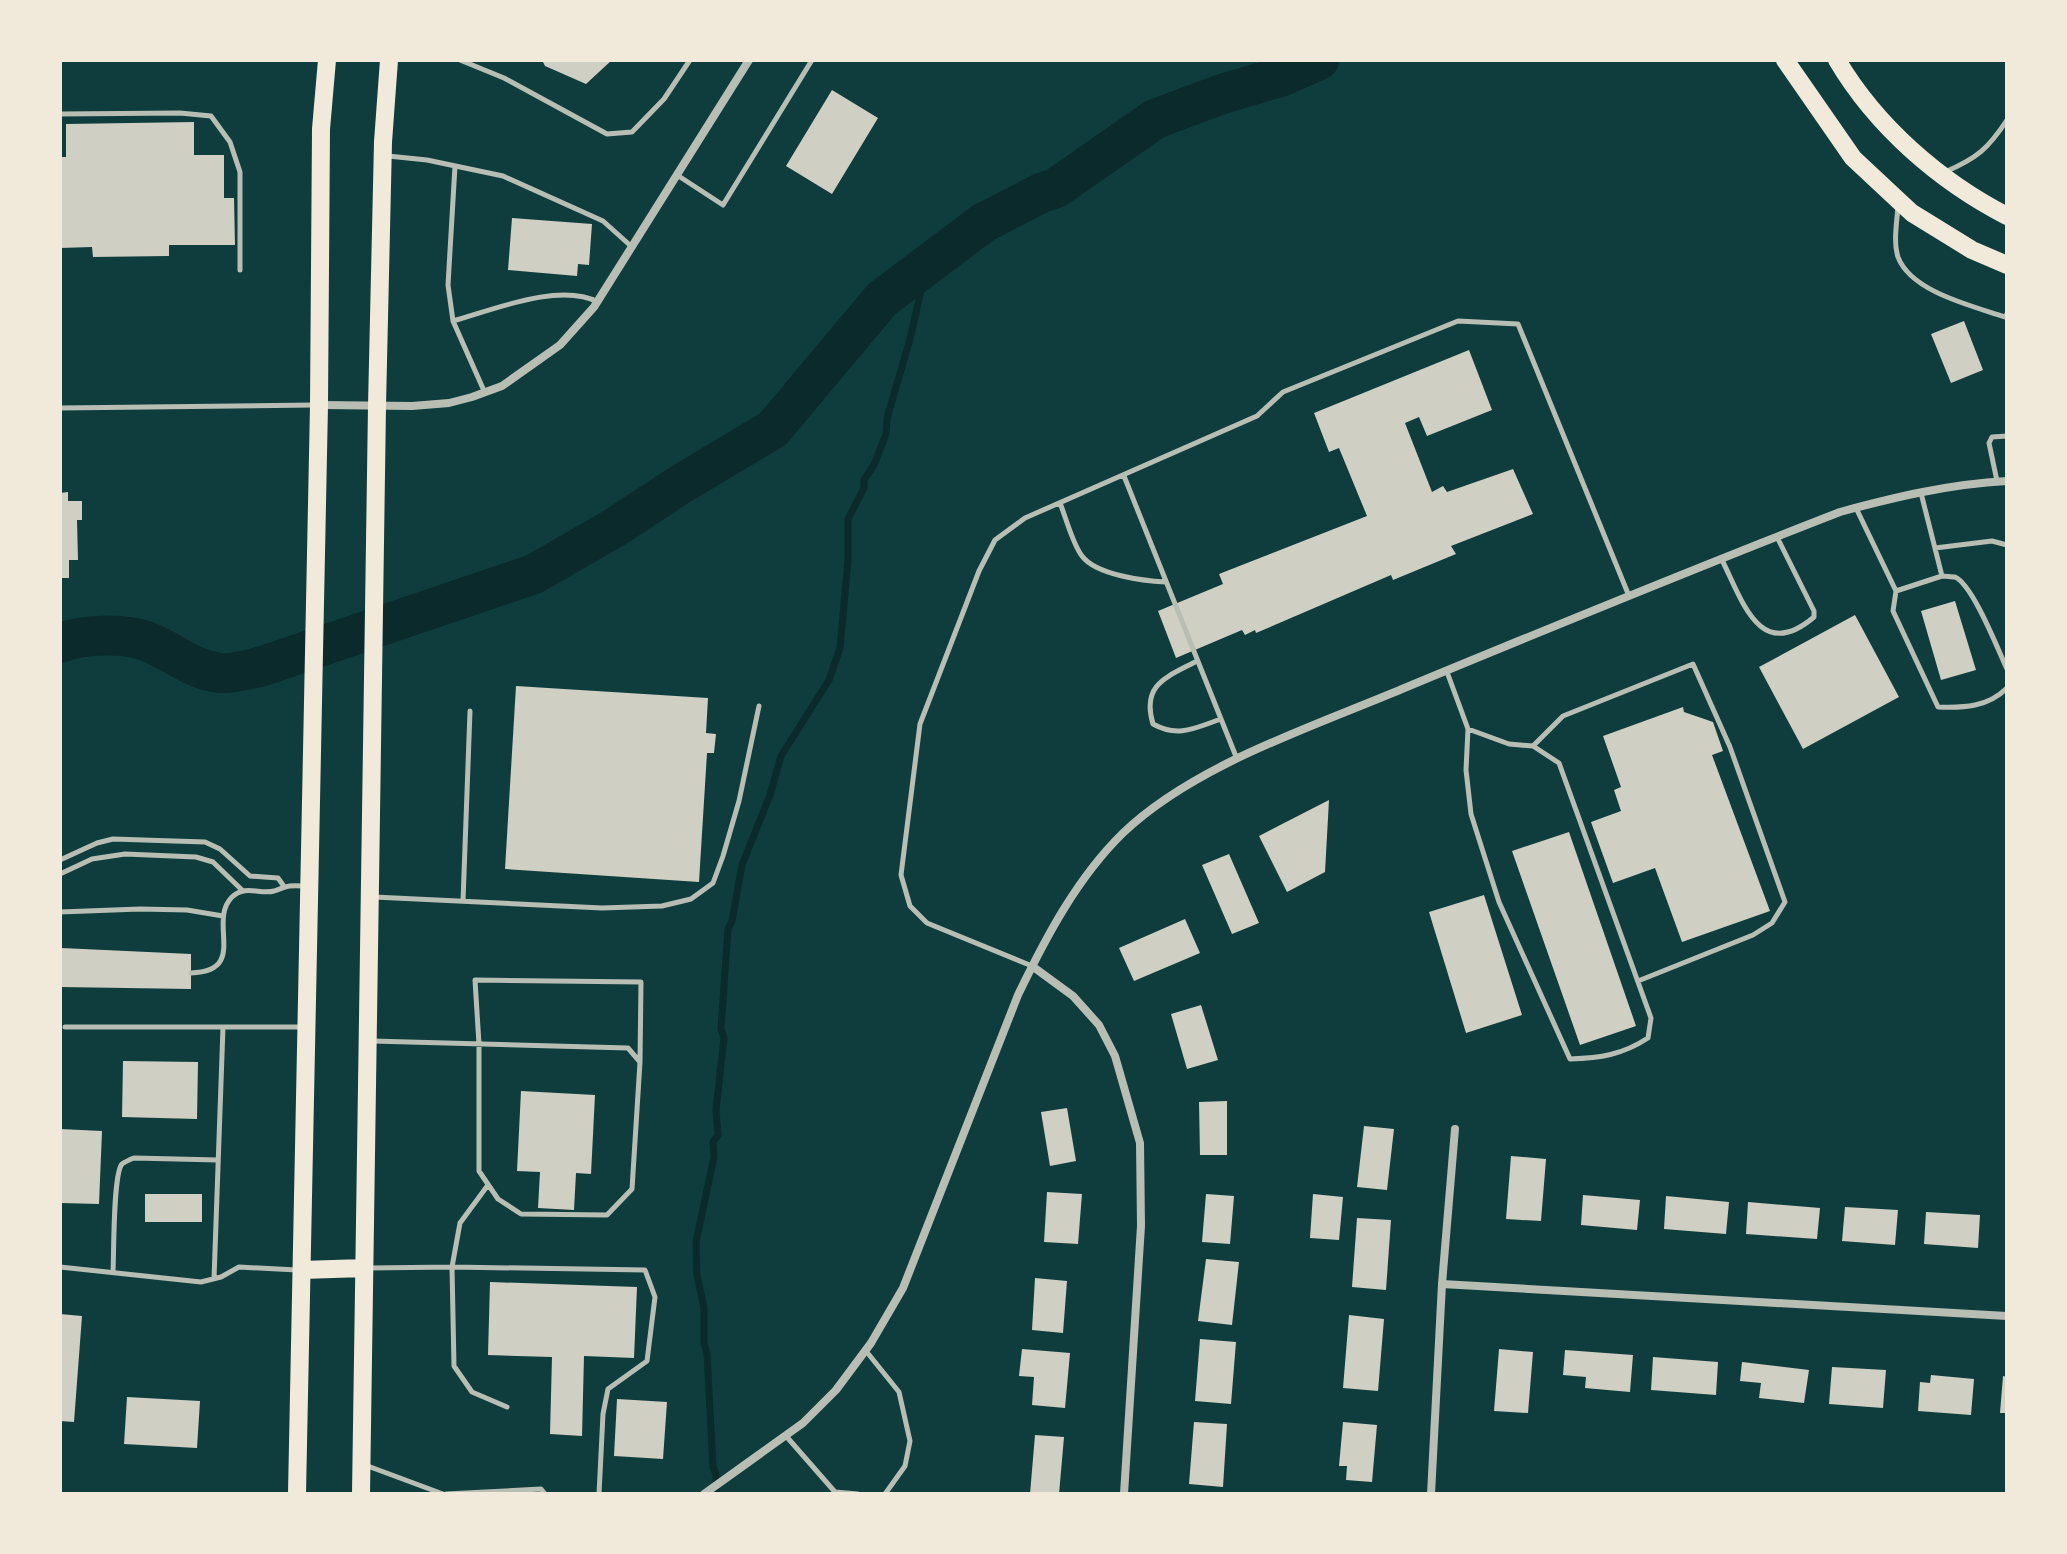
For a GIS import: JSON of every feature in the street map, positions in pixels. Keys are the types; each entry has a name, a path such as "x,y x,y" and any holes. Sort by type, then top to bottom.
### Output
{"main road":[{"path":"297,1494 319,405 321,129 327,60"},
{"path":"361,1494 377,406 383,155 389,60"},
{"path":"1785,60 1853,158 1899,201 1912,213 1972,250 2007,265"},
{"path":"1841,61 1871,109 1906,145 1941,174 2007,216"},
{"path":"302,1270 364,1268"}],"street":[{"path":"319,405 449,403 502,386 560,345 582,324 598,302 749,60"},
{"path":"704,1494 803,1423 836,1390 865,1350 903,1288 1032,966 1062,911 1097,862 1124,832 1198,779 1237,759 1721,558 1856,507 1921,492 2002,481"},
{"path":"1032,966 1067,990 1099,1025 1115,1056 1140,1143 1141,1226 1124,1494"},
{"path":"1431,1494 1442,1284 1455,1129"},
{"path":"1442,1284 2007,1316"}],"lane":[{"path":"460,60 504,78 607,134 632,132 664,99 690,60"},
{"path":"677,175 723,205 812,60"},
{"path":"60,114 180,113 211,116 230,142 240,172 240,270"},
{"path":"1941,174 1972,160 1990,147 2007,120"},
{"path":"383,155 503,176 603,221 632,247"},
{"path":"455,166 448,285 453,321 485,393"},
{"path":"1899,201 1898,256 1912,277 1940,294 2006,318"},
{"path":"453,321 555,296 577,294 598,302"},
{"path":"1032,966 927,923 910,906 901,875 920,724 979,571 995,540 1025,518 1257,416 1283,392 1458,321 1518,324 1629,596"},
{"path":"60,408 319,405"},
{"path":"2002,481 1989,443 1992,437 2007,436"},
{"path":"1124,476 1237,759"},
{"path":"1921,492 1942,576"},
{"path":"1060,503 1082,558 1105,570 1142,581 1166,582"},
{"path":"1856,507 1896,591 1893,611 1938,707 1990,702 2007,688"},
{"path":"1721,558 1755,624 1778,635 1807,623 1814,617 1814,611 1777,536"},
{"path":"1935,548 1992,541 2007,545"},
{"path":"1896,591 1942,576 1954,577 1975,600 2007,669"},
{"path":"1197,661 1163,679 1153,689 1148,707 1153,724 1166,731 1180,733 1220,718"},
{"path":"1533,746 1563,716 1693,664 1730,747 1785,902 1772,923 1753,935 1638,981"},
{"path":"1446,671 1468,729 1466,770 1471,814 1499,902 1570,1059 1603,1058 1629,1051 1648,1038 1651,1018 1559,763 1533,746 1509,744 1468,729"},
{"path":"369,897 602,908 662,906 691,899 713,883 723,856 739,801 759,706"},
{"path":"463,901 470,711"},
{"path":"60,860 113,839 205,842 220,849 250,876 278,878 283,885"},
{"path":"60,874 92,859 125,854 196,857 213,862 243,891"},
{"path":"191,973 211,970 220,962 224,949 223,916 232,897 243,891 273,891 283,885 309,886"},
{"path":"60,912 187,910 223,916"},
{"path":"475,980 641,982 640,1062 632,1189 607,1215 521,1214 498,1199 479,1171 479,1044 475,980"},
{"path":"65,1027 306,1027"},
{"path":"214,1279 223,1027"},
{"path":"367,1041 628,1048 640,1062"},
{"path":"113,1273 118,1173 123,1163 134,1158 218,1160"},
{"path":"488,1185 460,1223 452,1267 454,1366 472,1392 507,1407"},
{"path":"60,1267 201,1282 239,1267 302,1270"},
{"path":"364,1268 645,1270 655,1297 647,1361 608,1389 603,1414 599,1494"},
{"path":"865,1350 899,1392 910,1441 905,1466 885,1494"},
{"path":"786,1435 835,1492 858,1494"},
{"path":"361,1464 444,1494 541,1489 545,1494"}],"building":[{"path":"542,60 612,60 586,84 545,66"},
{"path":"832,90 878,118 832,194 786,166"},
{"path":"194,122 194,155 224,155 224,198 234,198 235,245 169,245 169,256 93,257 92,247 60,248 60,157 66,157 66,124"},
{"path":"512,218 592,224 589,265 578,264 577,276 508,270"},
{"path":"1964,321 1983,370 1951,383 1931,334"},
{"path":"1469,350 1492,410 1427,436 1419,417 1405,423 1432,492 1443,486 1447,492 1513,469 1533,514 1451,546 1456,554 1393,580 1391,575 1256,633 1255,630 1245,635 1242,630 1176,658 1158,611 1223,584 1219,574 1367,516 1339,448 1329,452 1314,413"},
{"path":"68,492 68,501 82,501 82,520 77,520 78,560 69,560 69,578 60,578 60,493"},
{"path":"1955,601 1976,670 1941,680 1921,611"},
{"path":"1855,615 1899,697 1803,749 1759,667"},
{"path":"516,686 708,698 706,733 716,734 714,753 707,753 699,882 505,869"},
{"path":"1683,707 1684,712 1713,722 1723,751 1712,755 1770,911 1682,942 1655,868 1613,883 1591,822 1621,811 1614,790 1621,787 1603,736"},
{"path":"1329,800 1325,872 1287,892 1259,836"},
{"path":"1569,832 1636,1026 1580,1045 1512,851"},
{"path":"1229,854 1259,923 1232,934 1202,865"},
{"path":"1484,895 1522,1015 1466,1033 1429,912"},
{"path":"1185,919 1200,953 1134,981 1119,948"},
{"path":"61,948 191,954 191,989 60,987"},
{"path":"1201,1005 1218,1060 1187,1069 1171,1014"},
{"path":"123,1061 198,1062 197,1119 122,1117"},
{"path":"521,1091 595,1095 591,1174 576,1173 574,1210 538,1208 540,1172 517,1171"},
{"path":"1227,1101 1227,1155 1200,1155 1199,1102"},
{"path":"1067,1108 1076,1161 1050,1166 1041,1112"},
{"path":"1364,1126 1394,1129 1387,1190 1357,1187"},
{"path":"60,1129 102,1131 99,1204 60,1203"},
{"path":"1511,1156 1546,1159 1541,1221 1506,1219"},
{"path":"1047,1192 1082,1194 1078,1244 1044,1242"},
{"path":"145,1194 202,1194 202,1222 145,1222"},
{"path":"1206,1194 1234,1196 1230,1244 1202,1242"},
{"path":"1313,1194 1343,1197 1339,1240 1310,1238"},
{"path":"1583,1195 1640,1200 1637,1230 1581,1225"},
{"path":"1666,1196 1729,1202 1726,1234 1664,1229"},
{"path":"1748,1202 1820,1208 1817,1239 1746,1234"},
{"path":"1845,1207 1898,1210 1895,1245 1842,1241"},
{"path":"1926,1212 1980,1215 1978,1248 1924,1244"},
{"path":"1357,1218 1391,1220 1386,1290 1352,1287"},
{"path":"1206,1259 1239,1262 1232,1325 1198,1321"},
{"path":"1035,1278 1067,1281 1063,1333 1032,1330"},
{"path":"490,1282 637,1287 634,1358 584,1356 582,1436 550,1434 552,1357 488,1355"},
{"path":"60,1314 82,1316 74,1422 60,1421"},
{"path":"1349,1315 1384,1319 1378,1391 1343,1388"},
{"path":"1200,1339 1236,1342 1231,1404 1195,1401"},
{"path":"1022,1349 1070,1353 1065,1408 1032,1405 1034,1377 1019,1376"},
{"path":"1499,1349 1533,1352 1528,1413 1494,1411"},
{"path":"1565,1350 1633,1355 1630,1392 1585,1388 1586,1377 1563,1375"},
{"path":"1653,1357 1718,1362 1716,1395 1651,1390"},
{"path":"1742,1362 1809,1370 1804,1403 1759,1398 1761,1383 1740,1381"},
{"path":"1832,1367 1886,1370 1883,1408 1829,1404"},
{"path":"1931,1375 1974,1379 1971,1415 1918,1411 1920,1382 1930,1383"},
{"path":"2003,1376 2007,1377 2007,1413 2000,1413"},
{"path":"127,1397 200,1401 197,1448 124,1444"},
{"path":"617,1399 667,1402 663,1459 614,1456"},
{"path":"1194,1422 1227,1424 1223,1487 1189,1484"},
{"path":"1343,1422 1377,1425 1372,1482 1346,1480 1347,1466 1339,1466"},
{"path":"1035,1435 1064,1437 1059,1494 1030,1494"}],"waterway":[{"path":"60,643 91,636 126,637 156,645 200,668 220,673 236,672 263,666 534,574 773,429 882,299 983,223 1056,188 1155,119 1283,76 1319,60"},
{"path":"716,1494 704,1308 697,1275 696,1242 714,1157 713,1142 718,1135 716,1110 724,1038 721,1029 728,929 742,865 770,795 781,756 829,680 840,648 848,560 848,519 886,434 887,418 910,339 927,264"}]}
